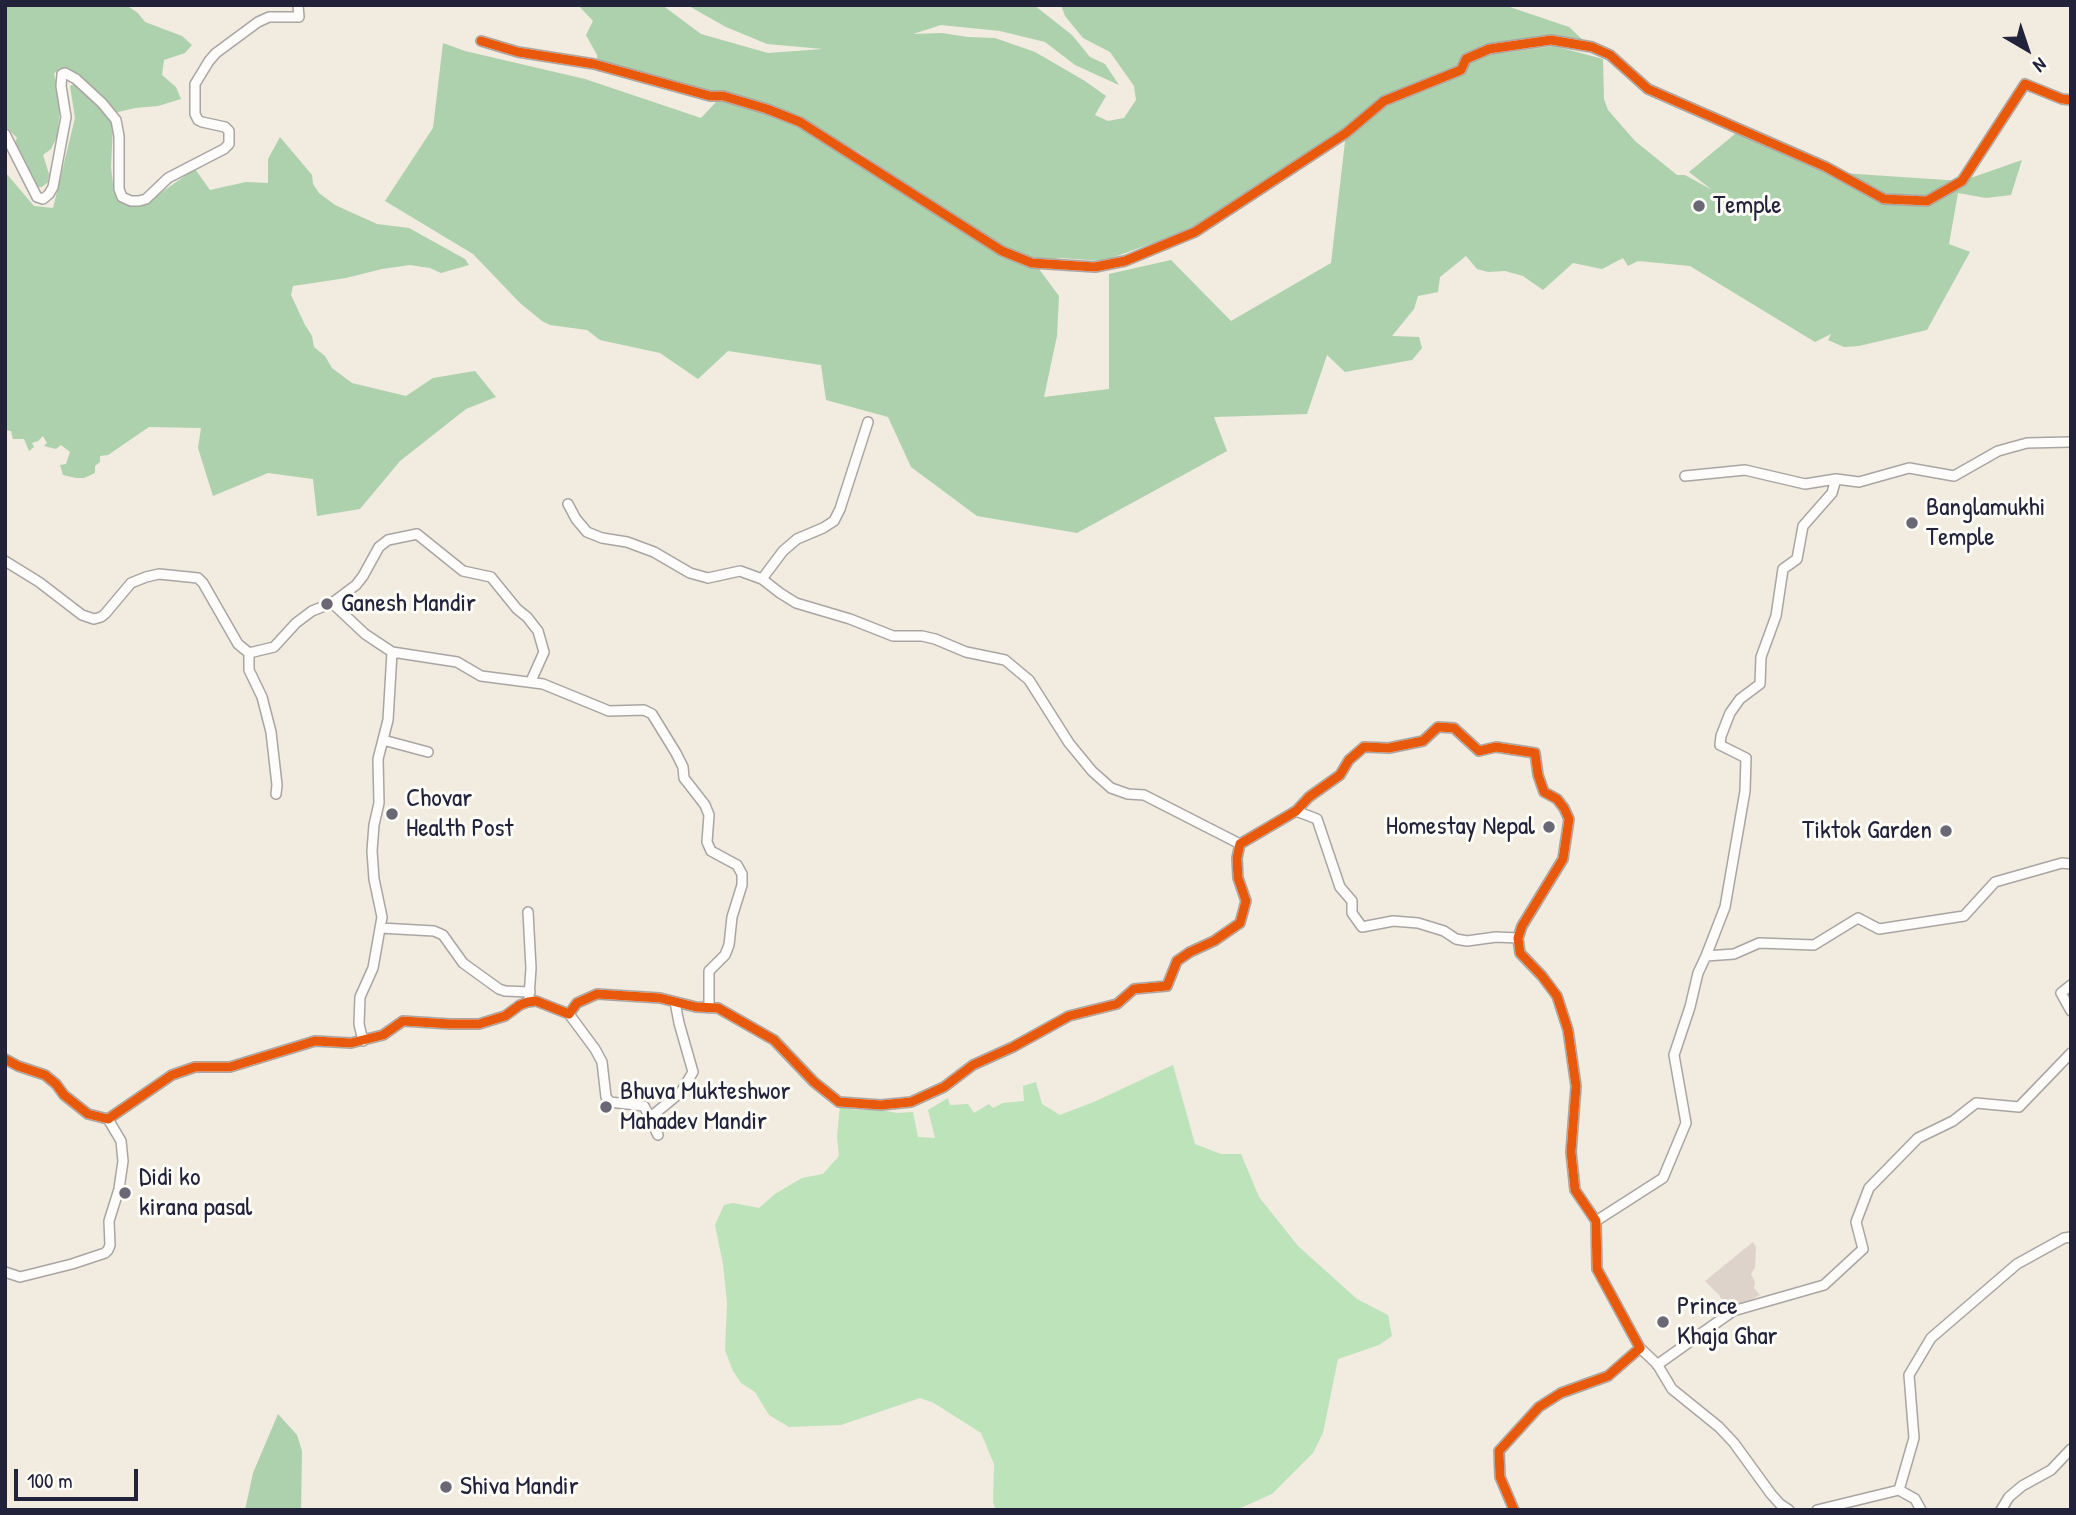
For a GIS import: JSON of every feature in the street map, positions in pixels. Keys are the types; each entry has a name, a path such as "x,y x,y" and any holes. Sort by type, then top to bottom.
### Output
{"street":[{"path":"5,134 37,197 43,198 49,194 52,187 66,117 61,86 62,74 65,73 76,79 116,120 119,135 119,189 122,197 131,201 146,199 168,178 229,144 229,131 225,127 202,122 195,114 195,84 209,61 258,22 270,17 299,16 298,5"},
{"path":"481,41 519,52 594,64 767,109 800,122 1002,251 1032,263 1095,267 1125,261 1195,232 1346,134 1384,101 1461,70 1466,59 1489,49 1552,40 1591,47 1609,55 1648,89 1826,167 1884,199 1927,201 1962,181 2025,85 2071,100"},
{"path":"762,579 783,551 797,538 834,521 868,422"},
{"path":"1685,476 1745,470 1805,484 1836,479 1859,482 1909,468 1955,476 2007,448 2027,443 2071,442"},
{"path":"1596,1221 1663,1178 1686,1123 1674,1055 1698,973 1726,908 1745,791 1746,758 1720,745 1721,736 1730,713 1740,699 1760,684 1761,657 1776,616 1783,569 1797,559 1803,526 1832,493 1836,479"},
{"path":"568,504 587,531 602,538 627,542 654,552 690,573 708,578 740,571 762,579 796,603 850,619 893,636 922,636 966,652 1004,660 1029,680 1069,743 1092,771 1111,788 1128,794 1144,795 1240,844"},
{"path":"250,653 274,647 312,611 332,603 355,585 379,547 388,540 417,534 463,571 491,577 538,631 544,652 531,681"},
{"path":"5,562 39,582 82,615 94,619 105,614 131,583 146,577 159,574 198,578 238,644 250,653"},
{"path":"332,603 365,634 391,652 457,662 481,676 531,681 575,695 609,710 645,710 652,714 676,753 684,778 709,814 707,842 711,851 737,865 742,874 729,945 725,955 709,971 709,1008"},
{"path":"363,1041 359,1024 360,997 373,968 382,918 372,852 379,803 378,759 388,720 391,652"},
{"path":"250,653 249,670 262,697 271,732 278,785 276,794"},
{"path":"569,1014 577,1003 597,994 660,998 696,1007 719,1009 774,1040 814,1082 839,1102 881,1105 911,1102 944,1087 972,1065 1013,1047 1069,1016 1117,1004 1134,989 1167,986 1177,961 1240,923 1246,901 1238,878 1237,858 1240,844 1296,811 1308,797 1340,775 1349,760 1364,747 1390,748 1423,741 1438,727 1454,728 1479,751 1496,747 1535,753 1544,792 1557,799 1569,819 1563,859 1527,916 1518,938 1520,953 1557,996 1568,1030 1576,1086 1571,1152 1576,1190 1596,1221 1597,1269 1640,1348 1657,1365 1672,1388 1734,1443 1771,1494 1789,1510"},
{"path":"383,740 428,752"},
{"path":"1296,811 1317,819 1340,887 1352,901 1352,913 1362,927 1393,922 1418,923 1444,931 1456,939 1518,938"},
{"path":"1706,956 1734,954 1759,943 1814,945 1858,918 1879,929 1964,916 1995,882 2062,863 2071,864"},
{"path":"108,1119 172,1076 195,1067 230,1067 315,1041 363,1041 383,1035 403,1021 480,1024 505,1016 529,997 531,968 527,912"},
{"path":"380,929 434,931 443,935 463,963 499,989 529,997 569,1014 602,1062 606,1097 610,1102 644,1106 648,1114 653,1115"},
{"path":"2071,985 2061,993 2071,1012"},
{"path":"653,1115 681,1092 694,1072 678,1023 675,1002"},
{"path":"1657,1365 1732,1311 1824,1285 1863,1249 1856,1222 1869,1188 1918,1138 1953,1121 1976,1103 2019,1107 2071,1053"},
{"path":"5,1059 45,1075 88,1114 108,1119 121,1141 123,1161 119,1189 109,1221 110,1245 105,1253 20,1277 5,1272"},
{"path":"653,1115 658,1135"},
{"path":"1899,1490 1914,1438 1909,1375 1931,1338 2017,1264 2064,1238 2071,1237"},
{"path":"1514,1510 1500,1477 1499,1451 1539,1406 1561,1393 1608,1376 1640,1348"},
{"path":"2001,1510 2009,1497 2051,1469 2071,1449"},
{"path":"1817,1510 1899,1490 1915,1499 1921,1510"}],"shaded area":[{"path":"1753,1242 1756,1247 1755,1267 1751,1274 1755,1282 1754,1288 1760,1295 1725,1313 1720,1296 1705,1281"}],"green space":[{"path":"5,5 126,5 145,22 182,36 192,45 185,53 164,60 162,75 176,87 181,99 158,106 114,113 105,98 92,87 59,68 54,74 61,100 57,137 51,149 43,155 49,174 48,182 42,187 36,187 14,144 17,138 5,126"},
{"path":"578,5 662,5 701,34 768,53 823,49 767,44 726,27 687,5 1034,5 1072,35 1090,57 1105,64 1119,85 1075,65 1045,42 1000,31 941,25 913,34 942,33 995,38 1035,52 1106,96 1095,115 1108,121 1124,118 1136,100 1134,86 1110,52 1083,38 1065,16 1061,5 1504,5 1569,27 1585,42 1552,37 1486,51 1504,53 1554,46 1603,59 1604,99 1608,110 1635,141 1677,175 1685,175 1712,190 1689,172 1741,129 1826,172 1962,181 2022,160 2011,195 1986,198 1958,193 1949,244 1970,252 1927,330 1844,347 1828,340 1831,334 1815,342 1690,266 1638,261 1628,266 1623,258 1602,269 1573,263 1543,290 1523,276 1505,271 1488,272 1477,269 1466,256 1440,277 1438,292 1418,296 1414,309 1392,336 1419,337 1422,348 1412,360 1345,372 1327,355 1307,414 1214,417 1227,451 1077,533 977,516 911,467 888,417 826,400 821,365 728,351 698,379 660,353 600,340 587,330 550,325 520,303 473,254 385,201 433,128 443,43 465,51 585,79 701,118 717,101 710,96 597,71 597,55 586,35 593,21","holes":["811,127 859,152 950,215","1346,133 1331,263 1231,321 1171,260 1109,274 1109,389 1044,397 1057,336 1059,296 1039,269 1028,262 1061,258 1103,261 1198,227"]},
{"path":"74,84 100,107 113,125 111,167 114,192 118,199 137,204 159,194 195,169 210,190 246,182 268,183 268,159 280,137 312,175 313,184 319,193 335,205 377,224 409,228 465,259 469,265 441,273 410,265 382,269 293,286 291,295 312,336 314,347 325,356 332,368 352,383 406,396 433,378 475,371 496,397 466,409 400,461 360,509 317,516 313,479 268,473 213,496 198,448 201,428 149,427 108,455 100,456 95,473 84,478 63,475 60,465 66,464 70,452 61,445 56,449 44,446 47,443 43,436 32,443 34,447 29,451 24,439 13,439 11,431 5,430 5,172 34,206 53,208 75,118 70,86"},
{"path":"1173,1065 1195,1144 1221,1154 1241,1154 1259,1197 1298,1246 1357,1299 1388,1315 1392,1336 1379,1345 1338,1359 1323,1433 1313,1453 1272,1494 1236,1510 996,1510 993,1503 994,1464 981,1433 934,1403 920,1398 841,1425 789,1427 769,1415 755,1392 741,1383 725,1350 727,1303 715,1225 724,1205 733,1203 759,1208 775,1194 802,1178 823,1174 839,1156 837,1137 840,1105 855,1110 913,1112 918,1137 935,1138 928,1110 948,1098 950,1105 968,1104 974,1113 989,1104 993,1108 1003,1103 1024,1101 1023,1086 1036,1082 1042,1104 1060,1115"},
{"path":"278,1414 297,1435 302,1451 301,1510 245,1510 253,1473"}],"cycle path":[{"path":"481,41 518,52 594,64 767,109 800,122 1002,251 1032,263 1095,267 1125,261 1195,232 1346,133 1384,101 1461,70 1466,59 1489,49 1551,40 1592,47 1610,55 1648,89 1826,167 1884,199 1927,201 1962,181 2025,84 2071,100"},
{"path":"5,1059 45,1075 88,1114 108,1119 172,1075 195,1067 230,1067 315,1041 351,1043 383,1035 403,1021 479,1024 505,1016 528,1002 536,1001 569,1014 577,1003 597,994 660,998 696,1007 718,1008 774,1040 814,1082 839,1102 881,1105 911,1102 944,1087 973,1065 1013,1047 1069,1016 1117,1004 1134,989 1167,986 1177,961 1240,923 1246,901 1238,878 1237,858 1240,844 1296,811 1309,797 1340,775 1349,760 1364,747 1389,748 1423,741 1438,727 1454,728 1479,751 1496,747 1535,753 1544,792 1557,799 1569,819 1563,859 1522,926 1518,938 1520,953 1557,996 1568,1030 1576,1086 1571,1152 1575,1190 1596,1221 1597,1269 1640,1348 1608,1376 1561,1393 1539,1407 1499,1451 1500,1477 1514,1510"}],"place":[{"name":"Temple","path":"1699,206"},
{"name":"Banglamukhi Temple","path":"1912,523"},
{"name":"Ganesh Mandir","path":"327,604"},
{"name":"Chovar Health Post","path":"392,814"},
{"name":"Homestay Nepal","path":"1549,827"},
{"name":"Tiktok Garden","path":"1946,831"},
{"name":"Bhuva Mukteshwor Mahadev Mandir","path":"606,1107"},
{"name":"Didi ko kirana pasal","path":"125,1193"},
{"name":"Prince Khaja Ghar","path":"1663,1322"},
{"name":"Shiva Mandir","path":"446,1487"}]}
